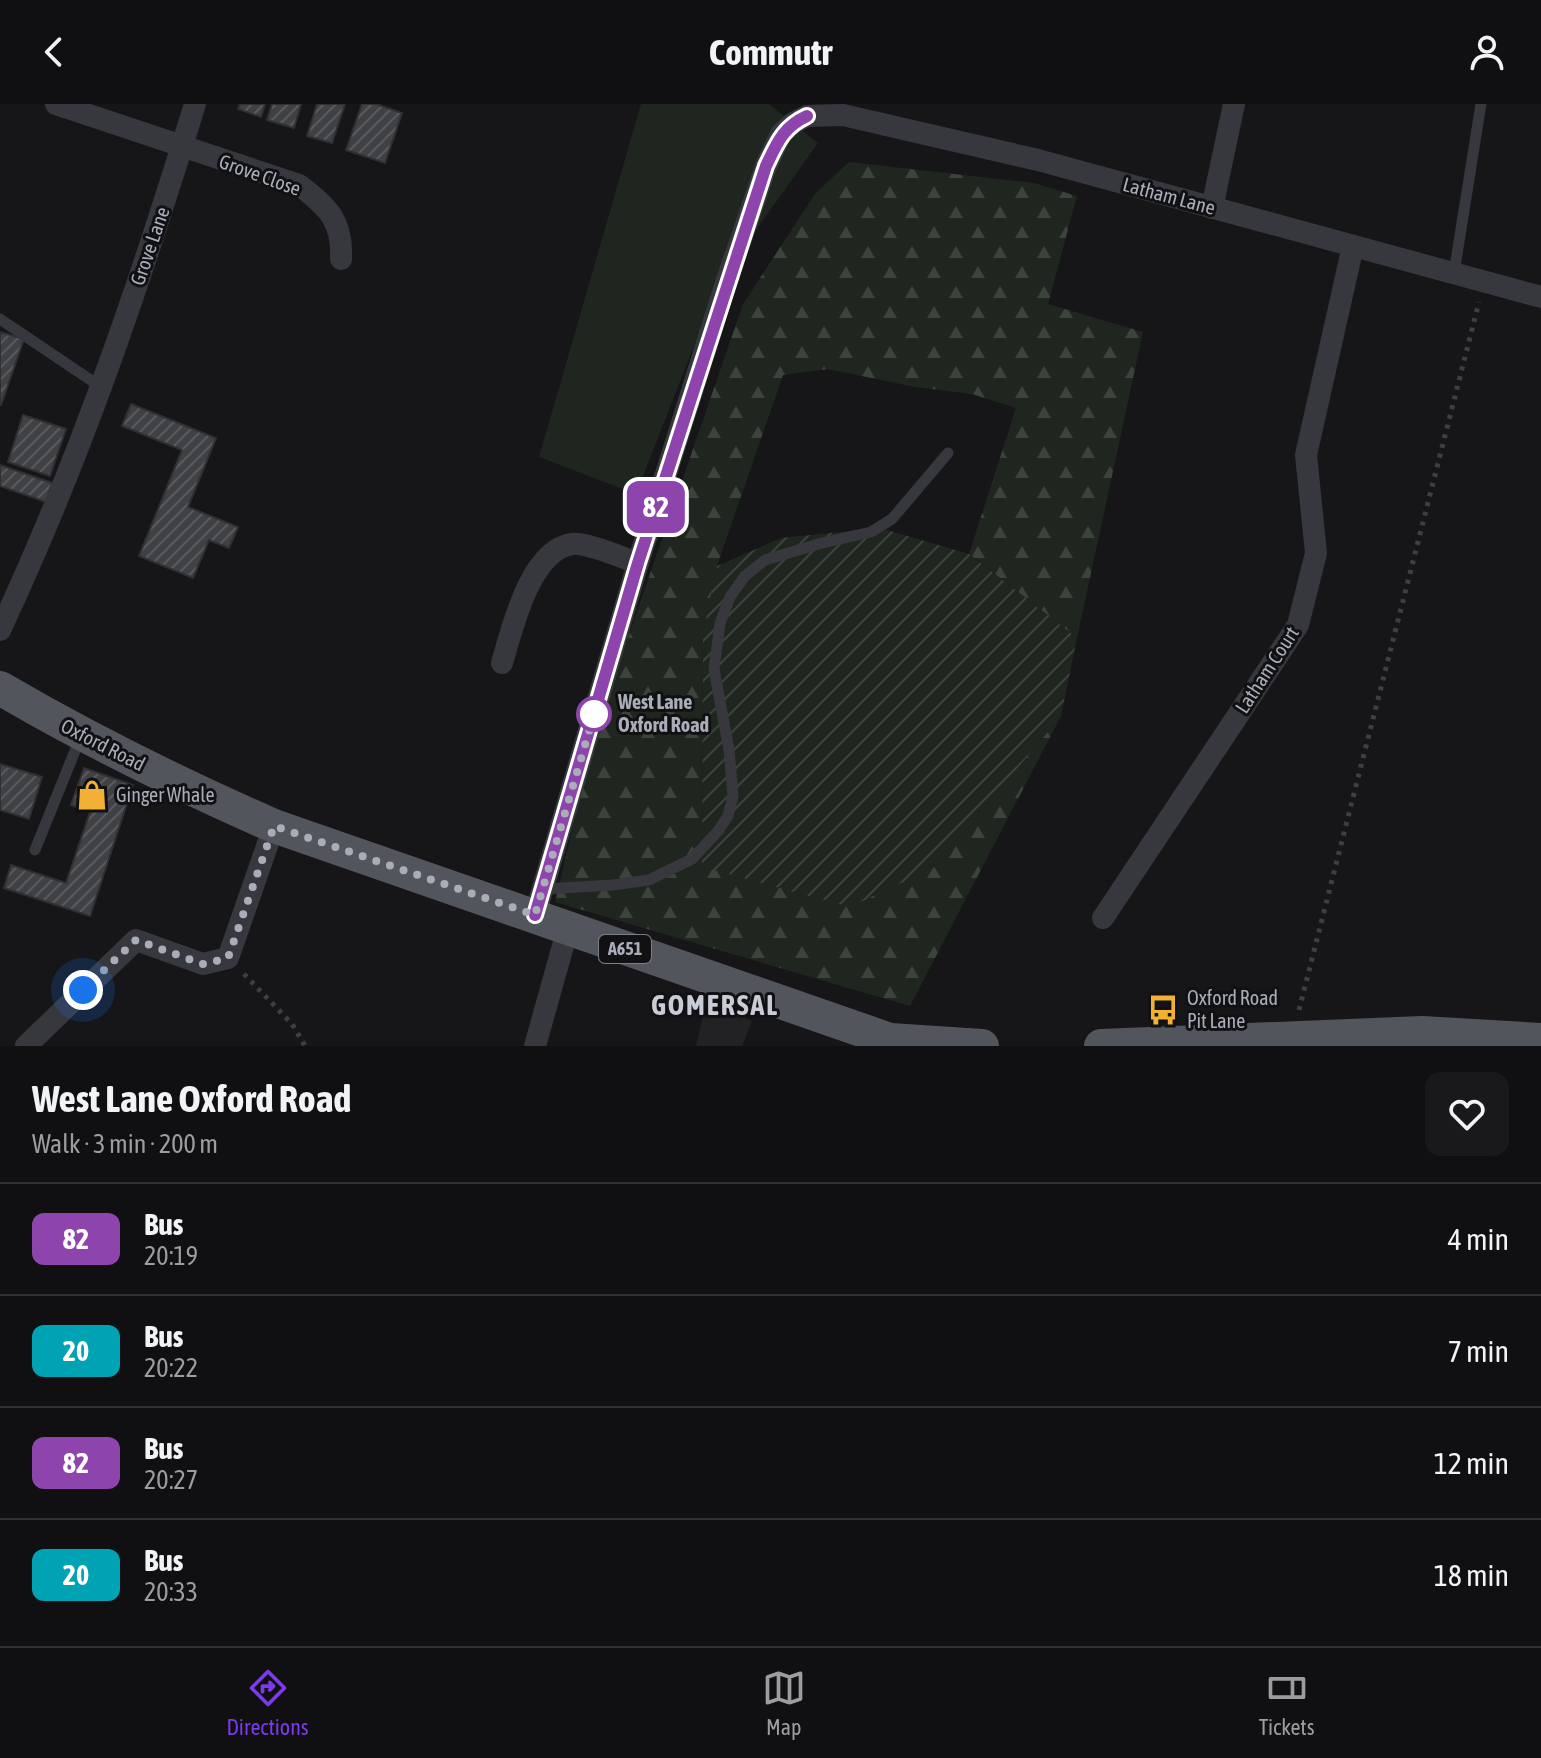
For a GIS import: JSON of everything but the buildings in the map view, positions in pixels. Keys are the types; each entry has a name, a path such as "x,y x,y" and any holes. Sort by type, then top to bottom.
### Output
{"main road":[{"name":"Oxford Road","path":"0,688 81,735 274,826 539,902 568,928 890,1040 978,1046"},
{"path":"1101,1046 1422,1033 1541,1040"}],"street":[{"name":"Grove Close","path":"56,104 113,113 182,147 299,185 326,206 342,236 341,259"},
{"name":"Grove Lane","path":"0,630 63,489 101,387 157,229 195,104"},
{"path":"1212,208 1234,104"},
{"path":"539,902 638,563 766,166 781,134 803,110"},
{"name":"Latham Lane","path":"803,110 843,115 1038,160 1541,297"},
{"name":"Latham Court","path":"1103,918 1298,625 1316,553 1306,455 1353,246"},
{"path":"502,663 516,614 534,576 551,552 574,543 638,563"},
{"path":"26,1046 136,940 203,964 228,958 274,826"},
{"path":"535,1046 568,928"}],"lane":[{"path":"1454,273 1481,104"},
{"path":"0,319 101,387"},
{"path":"539,902 649,880 692,859 718,831 728,816 733,796 729,750 714,669 720,623 730,597 745,576 765,560 871,532 892,519 948,453"},
{"path":"35,850 81,735"}],"path":[{"path":"1292,1038 1484,282"},
{"path":"228,958 292,1024 305,1046"}],"shaded area":[{"path":"706,1003 752,1021 742,1046 696,1046"}],"green space":[{"path":"641,104 769,104 818,143 719,282 636,494 539,457"},
{"path":"849,162 1034,183 1077,196 1048,304 1143,332 1077,638 969,554 1016,408 972,394 915,387 828,369 783,375 717,566 703,633 702,867 935,867 1061,716 910,1006 555,902 594,736 743,304 815,194"},
{"path":"880,528 969,554 1077,638 1061,716 935,867 850,907 702,867 703,633 717,566 781,538"}],"bus line":[{"name":"82","path":"535,915 638,563 725,286 766,166 781,134 807,116"}],"place":[{"name":"West Lane Oxford Road","path":"594,714"},
{"name":"Ginger Whale","path":"92,795"},
{"name":"Oxford Road Pit Lane","path":"1163,1010"}],"district":[{"name":"GOMERSAL","path":"715,1005"}],"route":[{"path":"83,990 136,940 203,964 228,958 274,826 535,915 595,711 594,714"}]}
